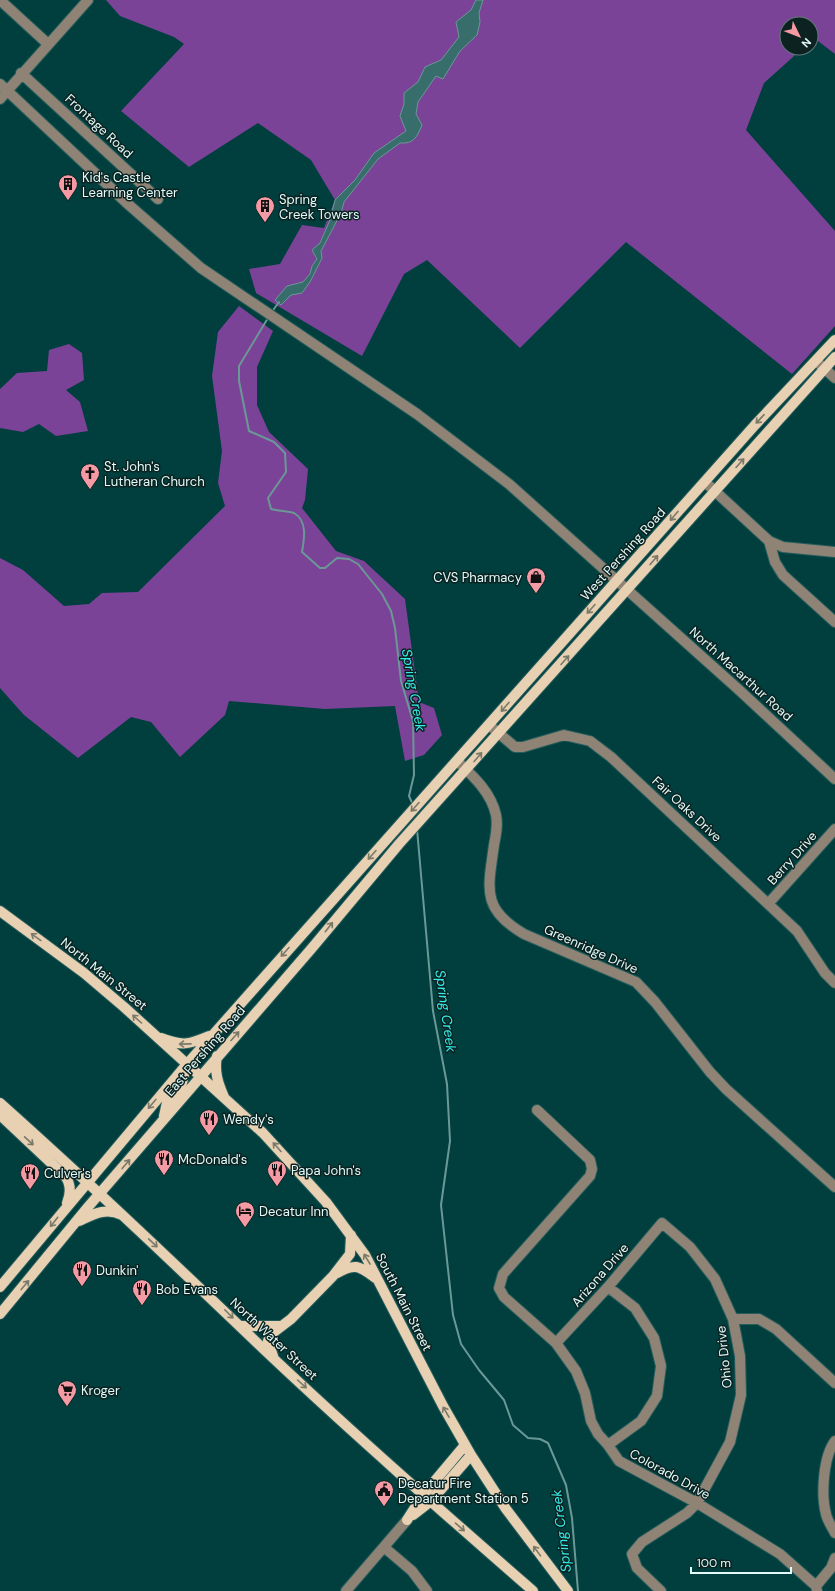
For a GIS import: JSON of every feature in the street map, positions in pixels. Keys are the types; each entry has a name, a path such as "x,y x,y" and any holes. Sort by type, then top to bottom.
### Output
{"main road":[{"name":"West Pershing Road","path":"0,1287 87,1181 212,1035 705,482 793,384 835,340"},
{"name":"West Pershing Road","path":"433,807 835,358"},
{"path":"755,446 766,427 796,388 793,384"},
{"name":"East Pershing Road","path":"0,1314 162,1120 312,948 399,844 433,807"},
{"name":"North Main Street","path":"0,911 91,978 187,1064"},
{"path":"156,1036 177,1044 187,1044 212,1035"},
{"path":"217,1056 215,1066 216,1075 225,1099"},
{"path":"162,1120 167,1102 182,1083 187,1064"},
{"name":"South Main Street","path":"187,1064 274,1144 351,1234 380,1281 443,1406 471,1455 506,1509 560,1583 568,1591"},
{"name":"North Water Street","path":"0,1103 125,1216 274,1358 427,1498 533,1591"},
{"path":"0,1115 65,1176 69,1182 70,1189 66,1206"},
{"path":"74,1224 103,1211 114,1211 125,1216"},
{"path":"274,1358 268,1341 270,1335 296,1315 333,1276 350,1254 351,1234"},
{"path":"333,1276 354,1266 361,1268 380,1281"},
{"path":"240,1326 280,1326"},
{"path":"427,1498 465,1445"},
{"path":"407,1520 471,1455"}],"street":[{"path":"0,0 48,44"},
{"path":"0,99 4,87 21,73 88,0"},
{"name":"Frontage Road","path":"21,73 158,199"},
{"name":"North Macarthur Road","path":"4,87 180,250 236,292 417,414 531,503 618,580 835,779"},
{"path":"816,361 835,378"},
{"path":"705,482 769,542 783,547 835,552"},
{"path":"769,542 775,562 783,575 835,622"},
{"name":"Fair Oaks Drive","path":"489,725 516,747 524,747 564,735 590,741 611,757 665,806 797,931 824,973 835,983"},
{"name":"Greenridge Drive","path":"457,761 484,789 496,814 497,824 490,877 490,892 491,903 499,915 511,926 524,934 636,982 655,1002 710,1072 726,1089 835,1187"},
{"name":"Berry Drive","path":"768,904 835,829"},
{"name":"Colorado Drive","path":"537,1110 590,1160 592,1169 590,1176 503,1274 499,1288 504,1297 556,1343 576,1371 585,1393 591,1421 598,1434 619,1461 697,1503 780,1554 817,1588"},
{"name":"Arizona Drive","path":"556,1343 608,1287 662,1223"},
{"name":"Ohio Drive","path":"661,1591 637,1568 632,1554 642,1542 688,1513 697,1503 730,1442 741,1395 740,1356 733,1319 715,1279 690,1247 662,1223"},
{"path":"608,1287 635,1308 654,1338 661,1366 657,1396 641,1421 608,1445"},
{"path":"733,1319 759,1319 776,1329 835,1383"},
{"path":"835,1441 826,1468 823,1494 826,1514 835,1533"},
{"path":"346,1591 385,1548 407,1520"},
{"path":"385,1548 412,1571 427,1591"},
{"path":"817,1588 831,1568 835,1558"}],"shaded area":[{"path":"106,0 835,0 835,54 819,42 819,16 779,16 779,56 794,56 764,83 746,130 835,231 835,326 792,374 626,242 520,348 427,260 404,274 362,356 256,293 249,269 280,264 302,225 324,228 335,200 311,160 258,123 189,167 121,111 184,44 174,37 120,16"},
{"path":"476,0 483,0 479,13 480,22 477,35 460,51 443,79 436,76 418,102 416,114 422,125 417,136 412,141 400,143 378,159 344,202 341,213 321,251 322,258 310,282 302,293 291,295 281,305 275,300 287,286 303,282 310,274 312,266 317,259 312,250 320,243 330,220 335,200 355,180 374,153 406,131 400,116 404,104 404,93 418,82 425,67 441,60 459,37 456,22 471,10"},
{"path":"239,306 273,331 257,367 257,405 269,432 308,469 305,500 302,508 336,551 364,561 405,599 419,702 434,708 442,735 424,755 405,761 395,706 325,709 229,701 225,715 180,757 151,722 131,717 78,758 24,715 0,688 0,558 23,570 64,606 89,604 102,593 138,592 225,506 218,483 222,451 212,376 218,332"},
{"path":"69,344 82,353 84,380 66,390 80,402 88,431 56,436 39,424 23,432 0,428 0,389 17,373 47,371 49,350"}],"waterway":[{"name":"Spring Creek","path":"271,313 279,302"},
{"name":"Spring Creek","path":"268,318 239,366 239,381 249,431 274,442 285,453 286,472 268,498 271,509 292,512 298,516 304,531 302,552 320,568 325,568 337,558 349,559 358,564 382,594 391,611 395,628 401,681 413,721 414,775 409,796 413,805"},
{"name":"Spring Creek","path":"417,829 433,1011 447,1084 450,1141 441,1205 453,1315 461,1344 479,1370 504,1400 513,1425 528,1438 540,1439 548,1443 566,1485 572,1518 578,1591"}],"place":[{"name":"Kid's Castle Learning Center","path":"68,201"},
{"name":"Spring Creek Towers","path":"265,223"},
{"name":"St. John's Lutheran Church","path":"90,490"},
{"name":"CVS Pharmacy","path":"536,594"},
{"name":"Wendy's","path":"209,1136"},
{"name":"McDonald's","path":"164,1176"},
{"name":"Papa John's","path":"277,1187"},
{"name":"Culver's","path":"30,1190"},
{"name":"Decatur Inn","path":"245,1228"},
{"name":"Dunkin'","path":"82,1287"},
{"name":"Bob Evans","path":"142,1306"},
{"name":"Kroger","path":"67,1407"},
{"name":"Decatur Fire Department Station 5","path":"384,1507"}]}
